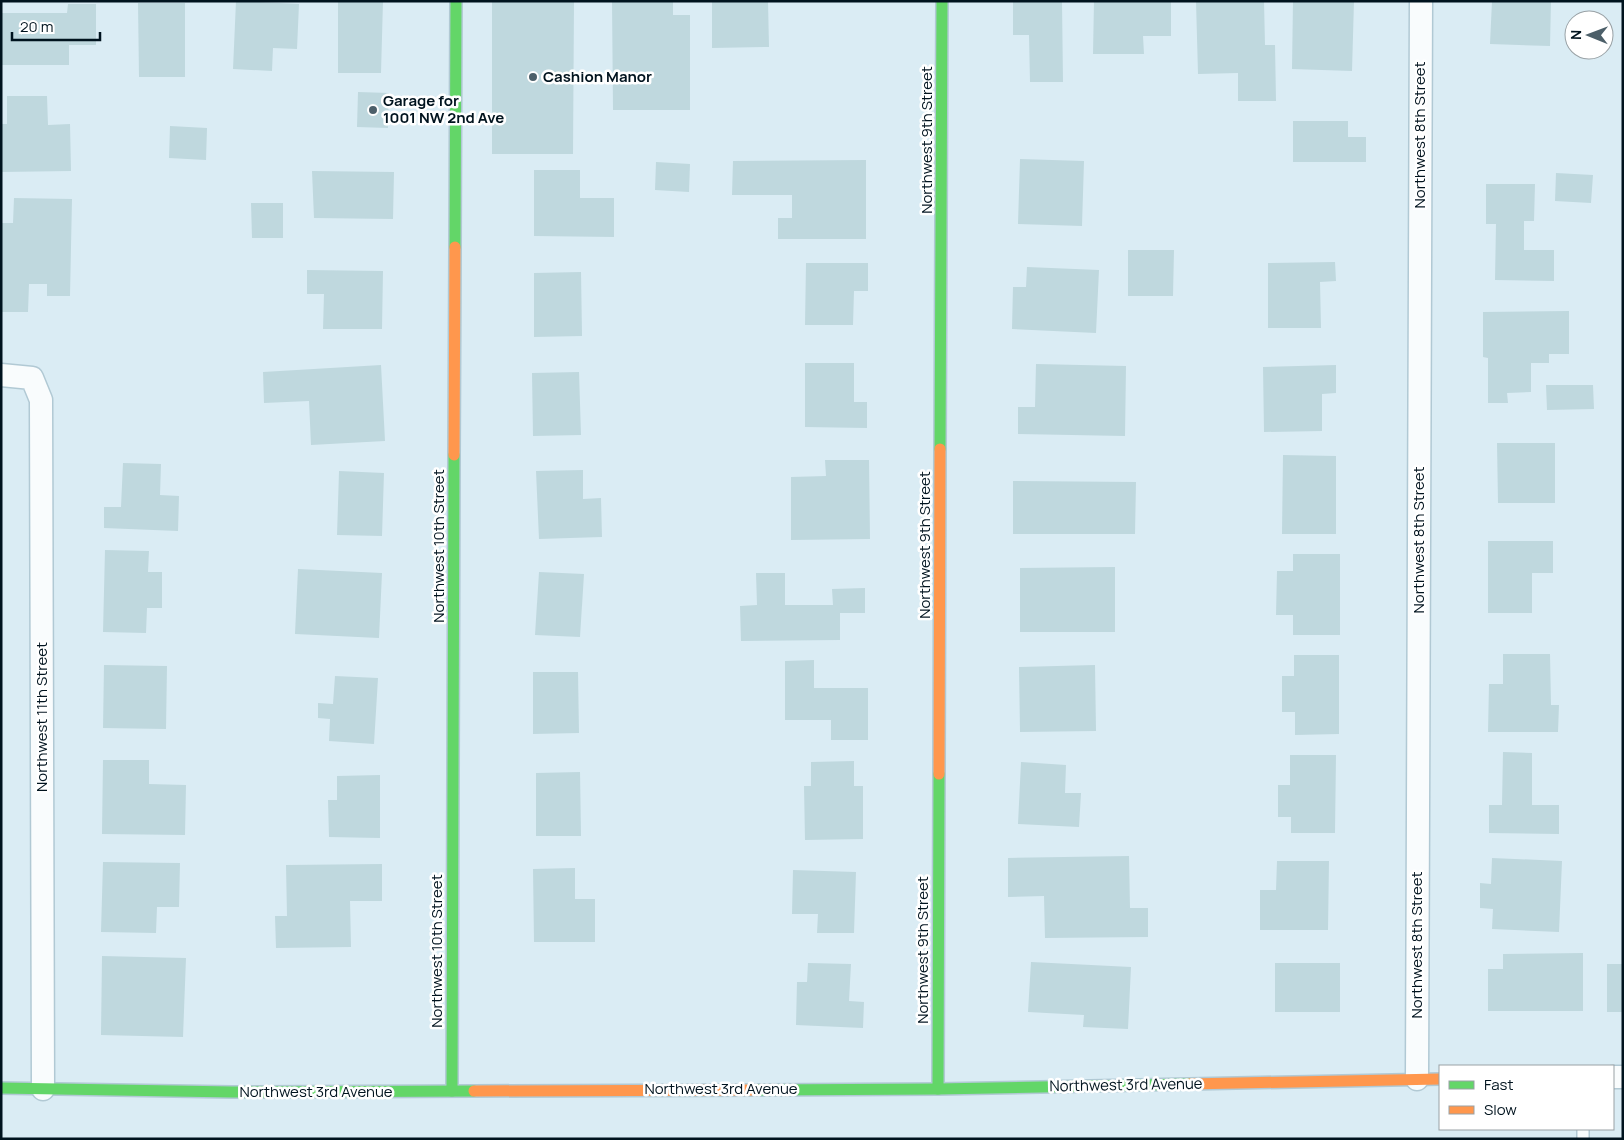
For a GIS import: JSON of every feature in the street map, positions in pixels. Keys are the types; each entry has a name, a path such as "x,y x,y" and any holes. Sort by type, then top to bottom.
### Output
{"street":[{"name":"Northwest 10th Street","path":"452,1091 456,1"},
{"name":"Northwest 9th Street","path":"938,1089 942,1"},
{"name":"Northwest 8th Street","path":"1417,1079 1421,1"},
{"name":"Northwest 11th Street","path":"1,375 32,378 41,400 43,1089"},
{"name":"Northwest 3rd Avenue","path":"1,1088 232,1092 938,1089 1439,1079"}],"building":[{"path":"236,1 299,4 297,49 273,48 272,71 233,69"},
{"path":"338,1 383,1 381,73 338,73"},
{"name":"Cashion Manor","path":"492,1 574,1 573,154 492,154"},
{"path":"612,1 673,1 673,15 690,15 690,110 613,110"},
{"path":"712,1 768,1 769,47 712,48"},
{"path":"1094,1 1171,1 1171,36 1143,36 1144,54 1093,54"},
{"path":"1196,1 1264,1 1265,45 1275,45 1276,101 1238,101 1238,73 1198,74"},
{"path":"1293,1 1354,1 1352,71 1292,69"},
{"path":"1492,1 1551,1 1550,46 1490,44"},
{"path":"1013,2 1062,2 1063,82 1030,82 1029,35 1013,35"},
{"path":"138,3 185,3 185,77 139,77"},
{"path":"68,4 96,4 96,45 69,45 69,65 1,65 1,13 67,13"},
{"name":"Garage for 1001 NW 2nd Ave","path":"358,92 389,93 388,128 357,127"},
{"path":"7,96 47,96 48,125 70,124 71,171 1,172 1,124 7,124"},
{"path":"1293,121 1348,121 1348,137 1366,137 1366,162 1293,162"},
{"path":"170,126 207,128 206,160 169,158"},
{"path":"1020,159 1084,161 1082,226 1018,224"},
{"path":"866,160 866,239 778,239 778,218 792,218 792,195 732,195 733,161"},
{"path":"656,162 690,164 689,192 655,190"},
{"path":"534,170 580,170 580,198 614,198 614,237 534,236"},
{"path":"312,171 394,172 393,219 314,218"},
{"path":"1556,173 1593,175 1591,203 1555,201"},
{"path":"1486,184 1535,184 1534,221 1524,221 1524,250 1554,250 1554,281 1495,280 1496,224 1486,224"},
{"path":"14,198 72,199 70,296 47,296 47,284 29,284 28,312 1,312 1,223 13,223"},
{"path":"251,203 283,203 283,238 252,238"},
{"path":"1128,250 1174,250 1173,296 1128,296"},
{"path":"1335,262 1336,281 1320,282 1321,328 1268,328 1268,263"},
{"path":"806,263 868,263 868,291 854,291 853,325 805,325"},
{"path":"1027,267 1099,270 1096,333 1012,329 1013,287 1026,287"},
{"path":"307,270 383,271 382,329 323,329 324,294 307,294"},
{"path":"581,272 582,336 534,337 534,273"},
{"path":"1569,311 1569,354 1549,354 1549,363 1531,363 1531,392 1507,393 1508,403 1488,403 1488,358 1483,357 1483,312"},
{"path":"805,363 854,363 854,402 867,402 867,428 805,427"},
{"path":"1036,364 1126,366 1125,436 1018,434 1018,407 1035,407"},
{"path":"381,365 385,441 311,445 309,401 264,403 263,372"},
{"path":"1336,365 1336,393 1322,394 1322,431 1264,432 1263,367"},
{"path":"579,372 581,435 533,436 532,373"},
{"path":"1546,385 1593,385 1594,409 1547,410"},
{"path":"1497,443 1555,443 1555,503 1498,503"},
{"path":"1283,455 1336,456 1336,534 1282,534"},
{"path":"825,460 869,460 870,539 791,540 791,477 826,476"},
{"path":"123,463 161,464 160,495 179,496 178,531 104,528 104,507 121,507"},
{"path":"583,470 583,499 601,498 602,537 539,539 536,471"},
{"path":"339,471 384,473 382,536 337,535"},
{"path":"1013,481 1136,482 1135,534 1013,534"},
{"path":"1488,541 1553,541 1553,573 1532,573 1532,613 1488,613"},
{"path":"105,550 149,551 148,572 162,572 162,608 147,608 146,633 103,632"},
{"path":"1293,554 1340,554 1340,635 1293,635 1293,615 1276,615 1277,571 1293,571"},
{"path":"1115,567 1115,632 1020,632 1020,568"},
{"path":"298,569 382,573 379,638 295,634"},
{"path":"539,572 584,574 580,637 535,635"},
{"path":"756,573 785,573 785,605 833,605 832,589 865,588 865,613 840,613 840,640 741,641 740,606 757,605"},
{"path":"1503,654 1550,654 1551,705 1559,705 1558,732 1488,732 1489,684 1503,684"},
{"path":"1294,655 1339,655 1339,734 1295,735 1295,712 1282,712 1282,676 1294,676"},
{"path":"814,660 814,688 868,688 868,740 831,740 831,720 785,720 785,661"},
{"path":"104,665 167,666 166,729 103,728"},
{"path":"1095,665 1096,731 1020,732 1019,667"},
{"path":"533,672 578,672 579,733 533,734"},
{"path":"335,676 378,678 374,744 329,741 330,719 318,718 318,703 333,704"},
{"path":"1503,752 1532,753 1532,805 1559,805 1559,834 1489,833 1489,805 1502,805"},
{"path":"1290,755 1336,755 1335,833 1291,833 1291,817 1278,817 1278,785 1290,785"},
{"path":"103,760 149,760 149,784 186,785 185,835 102,834"},
{"path":"854,761 854,786 863,786 863,839 805,840 804,786 811,786 811,762"},
{"path":"1021,762 1066,765 1065,793 1081,793 1079,827 1018,824"},
{"path":"580,772 581,836 536,836 536,773"},
{"path":"380,775 380,838 329,837 328,800 337,800 337,776"},
{"path":"1129,856 1130,908 1148,908 1148,937 1045,938 1044,896 1008,897 1008,858"},
{"path":"1492,858 1562,861 1559,932 1492,929 1493,909 1480,908 1480,883 1491,884"},
{"path":"1277,861 1329,861 1328,930 1260,930 1260,890 1276,890"},
{"path":"103,862 180,863 179,907 157,907 156,933 101,932"},
{"path":"382,864 382,901 350,901 351,947 276,948 275,916 287,916 286,865"},
{"path":"575,868 575,899 595,899 595,942 534,942 533,869"},
{"path":"793,870 856,872 854,933 817,933 818,914 792,914"},
{"path":"1583,953 1583,1011 1488,1011 1488,969 1503,969 1503,954"},
{"path":"102,956 186,958 183,1037 101,1035"},
{"path":"1031,962 1131,967 1128,1029 1083,1027 1084,1015 1028,1012"},
{"path":"808,963 851,964 849,1001 864,1002 863,1028 796,1025 797,982 807,982"},
{"path":"1275,963 1340,963 1340,1012 1275,1012"},
{"path":"1607,964 1623,964 1623,1012 1607,1012"}],"traffic: fast":[{"path":"455,247 456,1"},
{"path":"940,449 942,1"},
{"path":"452,1091 454,455"},
{"path":"938,1089 939,774"},
{"path":"757,1090 938,1089 1189,1084"},
{"path":"1,1088 232,1092 474,1091"}],"traffic: slow":[{"path":"454,455 455,247"},
{"path":"939,774 940,449"},
{"path":"1189,1084 1439,1079"},
{"path":"474,1091 757,1090"}],"place":[{"name":"Cashion Manor","path":"533,77"},
{"name":"Garage for 1001 NW 2nd Ave","path":"373,110"}]}
